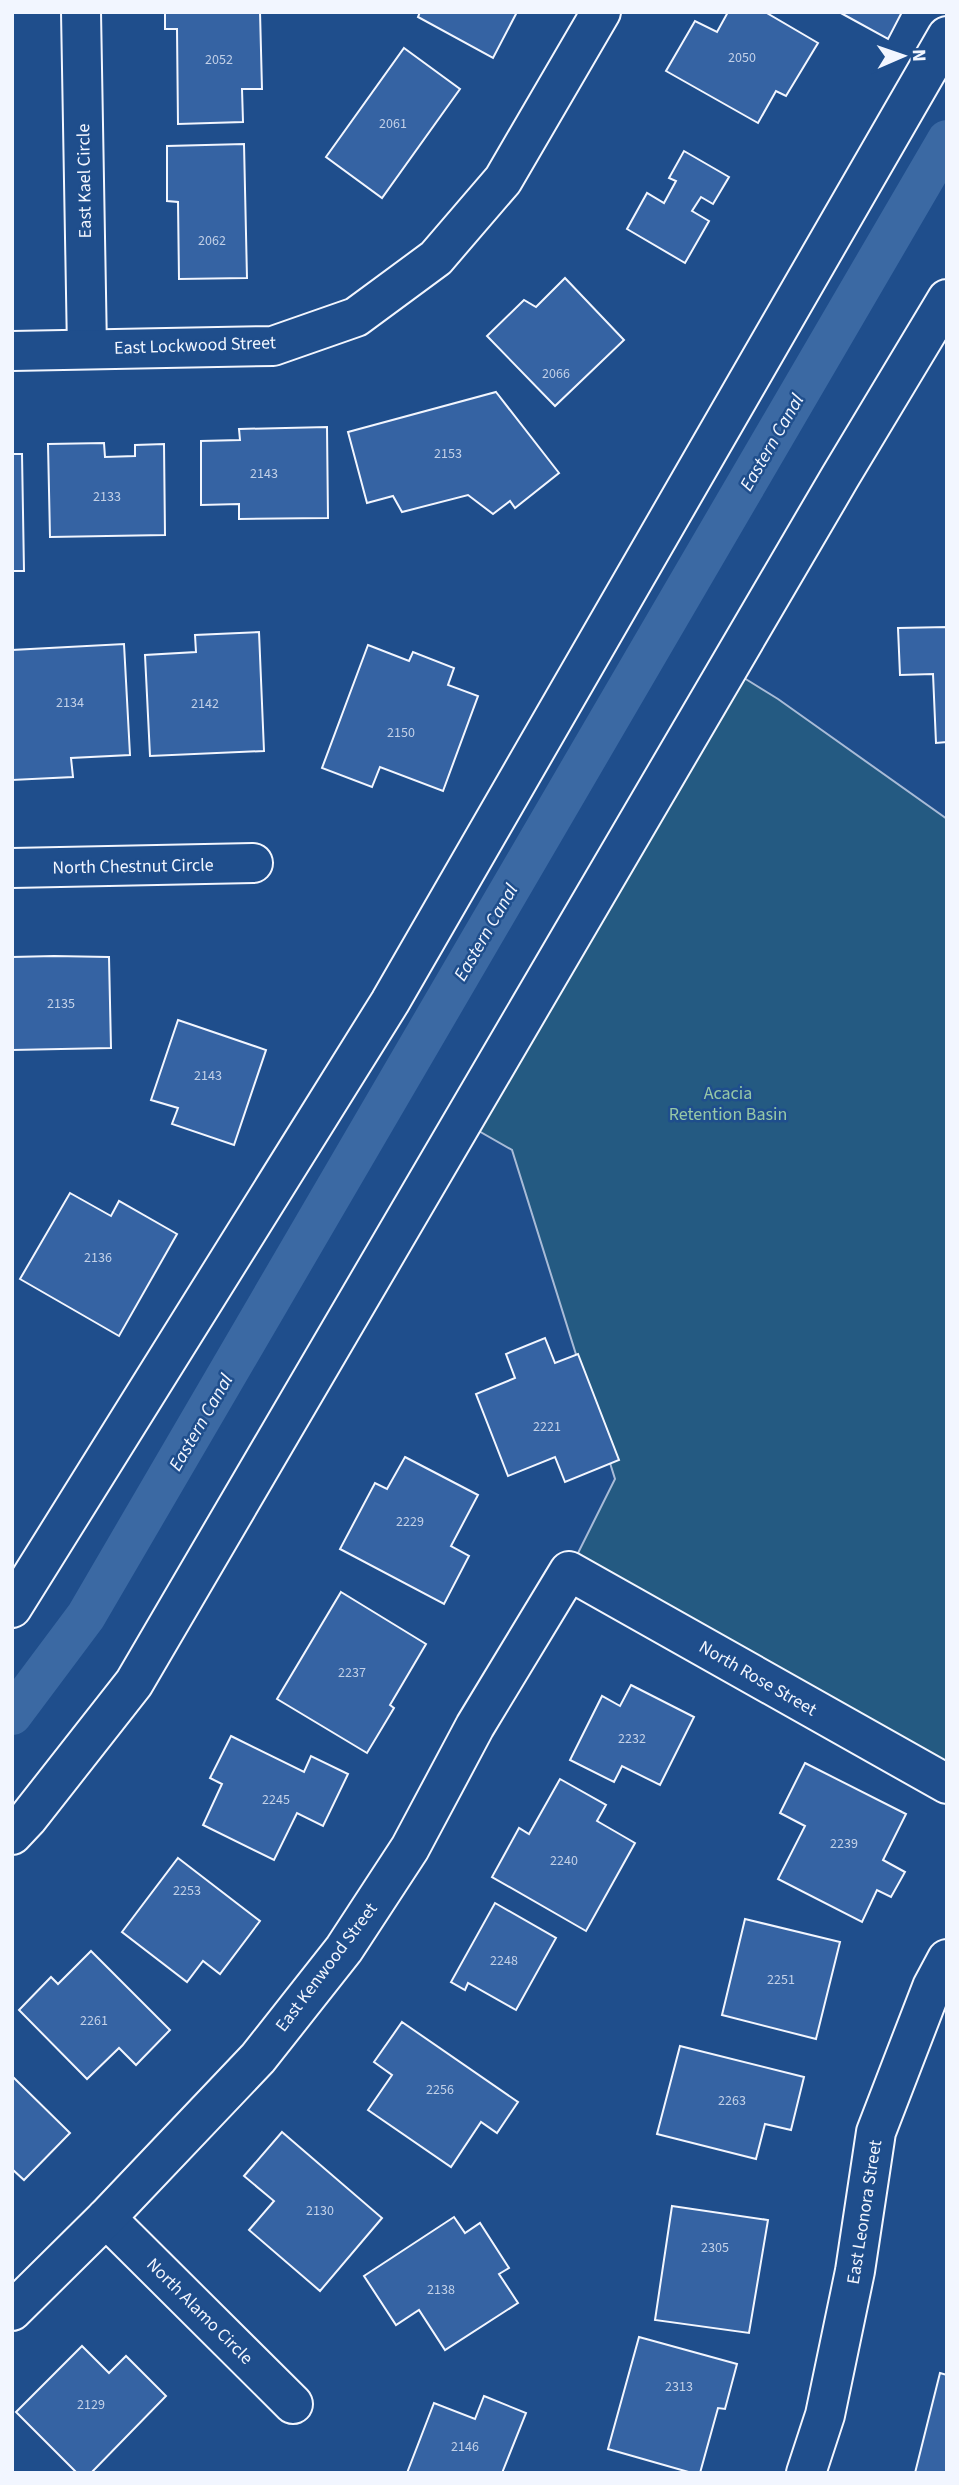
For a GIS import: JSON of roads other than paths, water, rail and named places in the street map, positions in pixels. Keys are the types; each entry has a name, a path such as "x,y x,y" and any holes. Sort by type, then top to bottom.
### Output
{"street":[{"name":"East Kael Circle","path":"81,12 87,349"},
{"name":"East Lockwood Street","path":"12,351 273,346 356,317 436,258 503,180 601,12"},
{"path":"12,1608 390,1002 947,36"},
{"path":"12,1835 134,1683 947,299"},
{"name":"North Chestnut Circle","path":"12,868 253,863"},
{"name":"North Rose Street","path":"569,1571 947,1784"},
{"name":"East Kenwood Street","path":"12,2311 106,2218 258,2058 344,1950 410,1848 475,1726 569,1571"},
{"name":"East Leonora Street","path":"806,2473 825,2415 855,2271 876,2132 932,1987 947,1959"},
{"name":"North Alamo Circle","path":"106,2218 293,2404"}],"waterway":[{"name":"Eastern Canal","path":"12,1715 86,1616 947,140"}],"park label":[{"name":"Acacia Retention Basin","path":"728,1103"}]}
